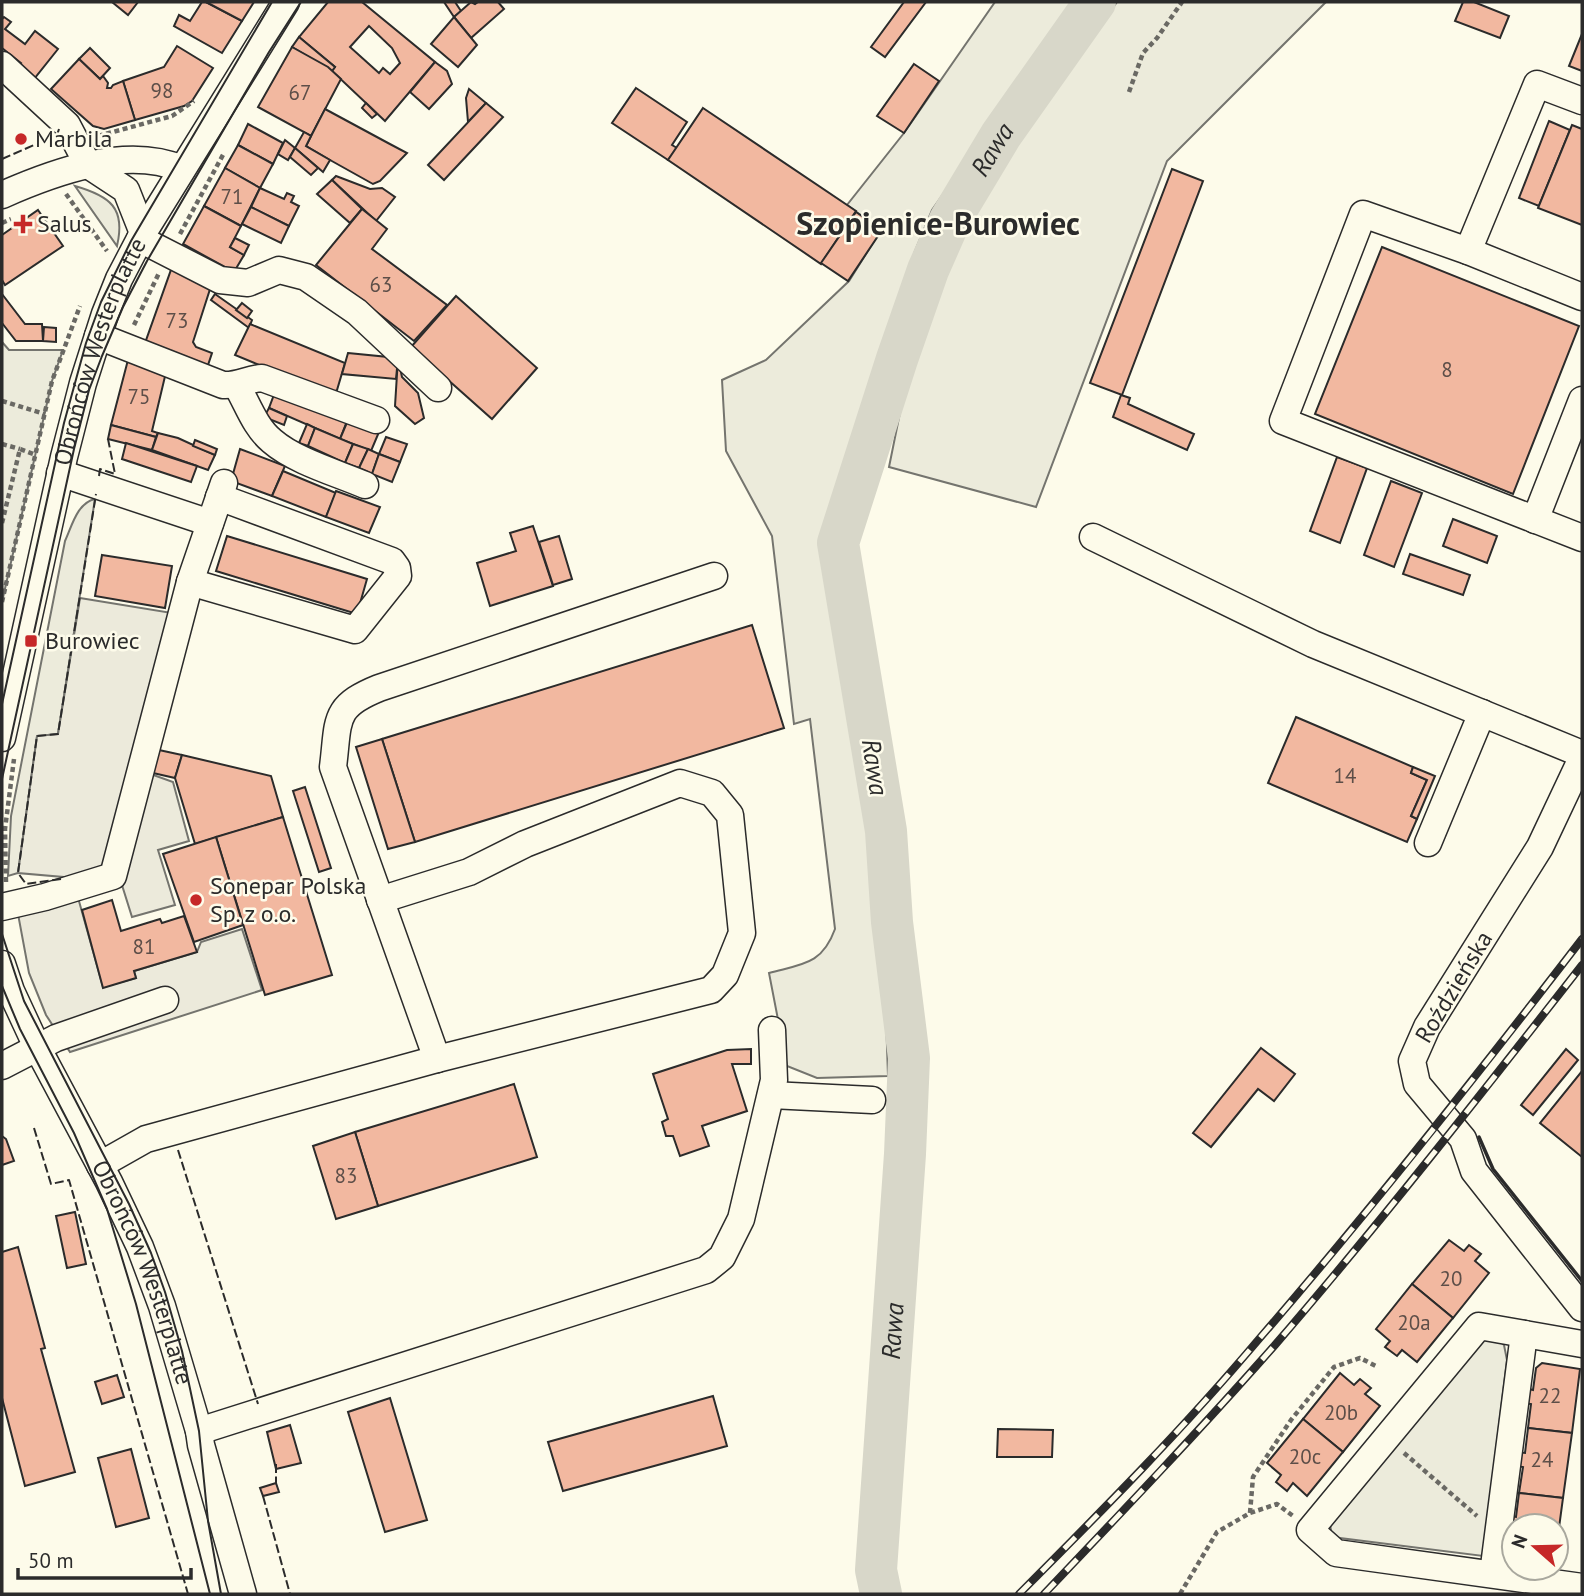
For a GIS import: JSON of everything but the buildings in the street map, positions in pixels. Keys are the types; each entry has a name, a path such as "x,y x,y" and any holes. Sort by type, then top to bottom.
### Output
{"street":[{"name":"Obrońców Westerplatte","path":"2,738 60,473 83,383 119,279 182,169 286,2"},
{"path":"2,65 67,125 83,154 126,190 142,236 220,280 248,283 279,270 306,277 357,312 438,388"},
{"path":"1468,251 1537,85 1582,101"},
{"path":"2,195 67,169 83,154 168,164 182,169"},
{"path":"1582,297 1468,251 1363,214 1283,421 1582,538"},
{"path":"98,335 223,385 237,386 251,379 262,378 376,420"},
{"path":"237,386 252,416 271,440 290,452 365,485"},
{"path":"1535,520 1582,400"},
{"path":"60,473 210,523"},
{"path":"2,907 113,876 190,582 221,490 392,561 398,576 355,630 190,582"},
{"path":"1093,537 1313,644 1582,756"},
{"path":"437,1059 333,767 339,721 344,708 356,698 379,688 715,576"},
{"path":"1428,843 1482,713"},
{"name":"Roździeńska","path":"1582,756 1540,847 1427,1027 1412,1060 1417,1084 1463,1139 1474,1171 1582,1308"},
{"path":"100,1165 146,1139 437,1059 711,990 725,975 742,933 730,815 712,793 680,783 525,844 469,872 380,900"},
{"name":"Obrońców Westerplatte","path":"2,964 15,1001 37,1047 100,1165 149,1269 199,1431 243,1594"},
{"path":"2,1066 37,1047 165,1000"},
{"path":"199,1431 706,1270 722,1256 741,1219 774,1080 772,1030"},
{"path":"771,1095 873,1100"},
{"path":"1582,1344 1479,1326 1310,1530 1336,1553 1582,1587"},
{"path":"1493,1574 1524,1334"}],"path":[{"path":"1129,92 1143,53 1157,38 1181,2"},
{"path":"83,154 172,116 197,97"},
{"path":"58,195 66,193 108,249 103,260"},
{"path":"2,223 19,215"},
{"path":"2,602 52,381 82,300"},
{"path":"2,401 45,414"},
{"path":"2,444 36,455"},
{"path":"2,523 20,449"},
{"path":"2,562 11,564"},
{"path":"1250,1513 1253,1477 1291,1420 1334,1367 1360,1359 1376,1366"},
{"path":"1395,1446 1478,1517"},
{"path":"1180,1594 1217,1532 1250,1513 1277,1504 1310,1530"}],"shaded area":[{"path":"995,2 1078,2 932,210 915,251 827,541 871,826 884,956 888,1076 817,1078 787,1066 769,973 810,961 824,950 835,929 810,719 794,724 772,536 726,451 722,380 766,360 849,281 881,230 847,205 904,133"},
{"path":"1117,2 1326,2 1167,161 1036,507 889,467 909,368 952,247 987,184"},
{"path":"75,186 98,194 113,206 119,222 117,246"},
{"path":"2,342 9,350 63,350 52,381 2,602"},
{"path":"95,499 58,734 37,737 18,873 8,876 11,816 65,541 79,510"},
{"path":"80,598 172,613 134,768 173,782 189,841 158,850 175,905 132,917 121,882 18,873 37,736 58,734"},
{"path":"77,894 103,987 136,978 134,971 197,952 201,942 242,929 262,990 70,1052 46,1015 29,973 18,914"},
{"path":"1495,1337 1504,1345 1507,1360 1483,1556 1332,1537 1330,1524 1481,1340"}],"waterway":[{"name":"Rawa","path":"881,1594 876,1570 905,1154 909,1058 892,922 886,831 838,543 897,359 928,270 950,220 1001,135 1095,2"}],"tram line":[{"path":"2,704 64,423 86,343 101,302 131,241 272,2"},
{"path":"2,779 74,449 89,390 102,356 147,261 301,2"},
{"path":"2,934 24,1001 129,1204 165,1292 182,1351 199,1431 208,1521 221,1594"},
{"path":"2,986 20,1029 74,1133 107,1209 136,1304 210,1594"}],"railway":[{"path":"1019,1594 1142,1469 1231,1372 1383,1191 1582,939"},
{"path":"1044,1594 1190,1440 1315,1299 1582,965"}],"fence":[{"path":"2,159 57,135 59,129"},
{"path":"99,476 100,469 115,474 108,439"},
{"path":"61,879 26,884 18,873 37,736 58,734 96,494"},
{"path":"34,1128 51,1184 69,1180 188,1594"},
{"path":"178,1150 258,1404"},
{"path":"276,1464 276,1483"},
{"path":"263,1496 290,1594"}],"wall":[{"path":"1479,1137 1493,1169 1582,1281"}],"place":[{"name":"Marbila","path":"21,139"},
{"name":"Salus","path":"23,224"},
{"name":"Burowiec","path":"31,641"},
{"name":"Sonepar Polska Sp. z o.o.","path":"196,900"}],"district":[{"name":"Szopienice-Burowiec","path":"938,224"}]}
